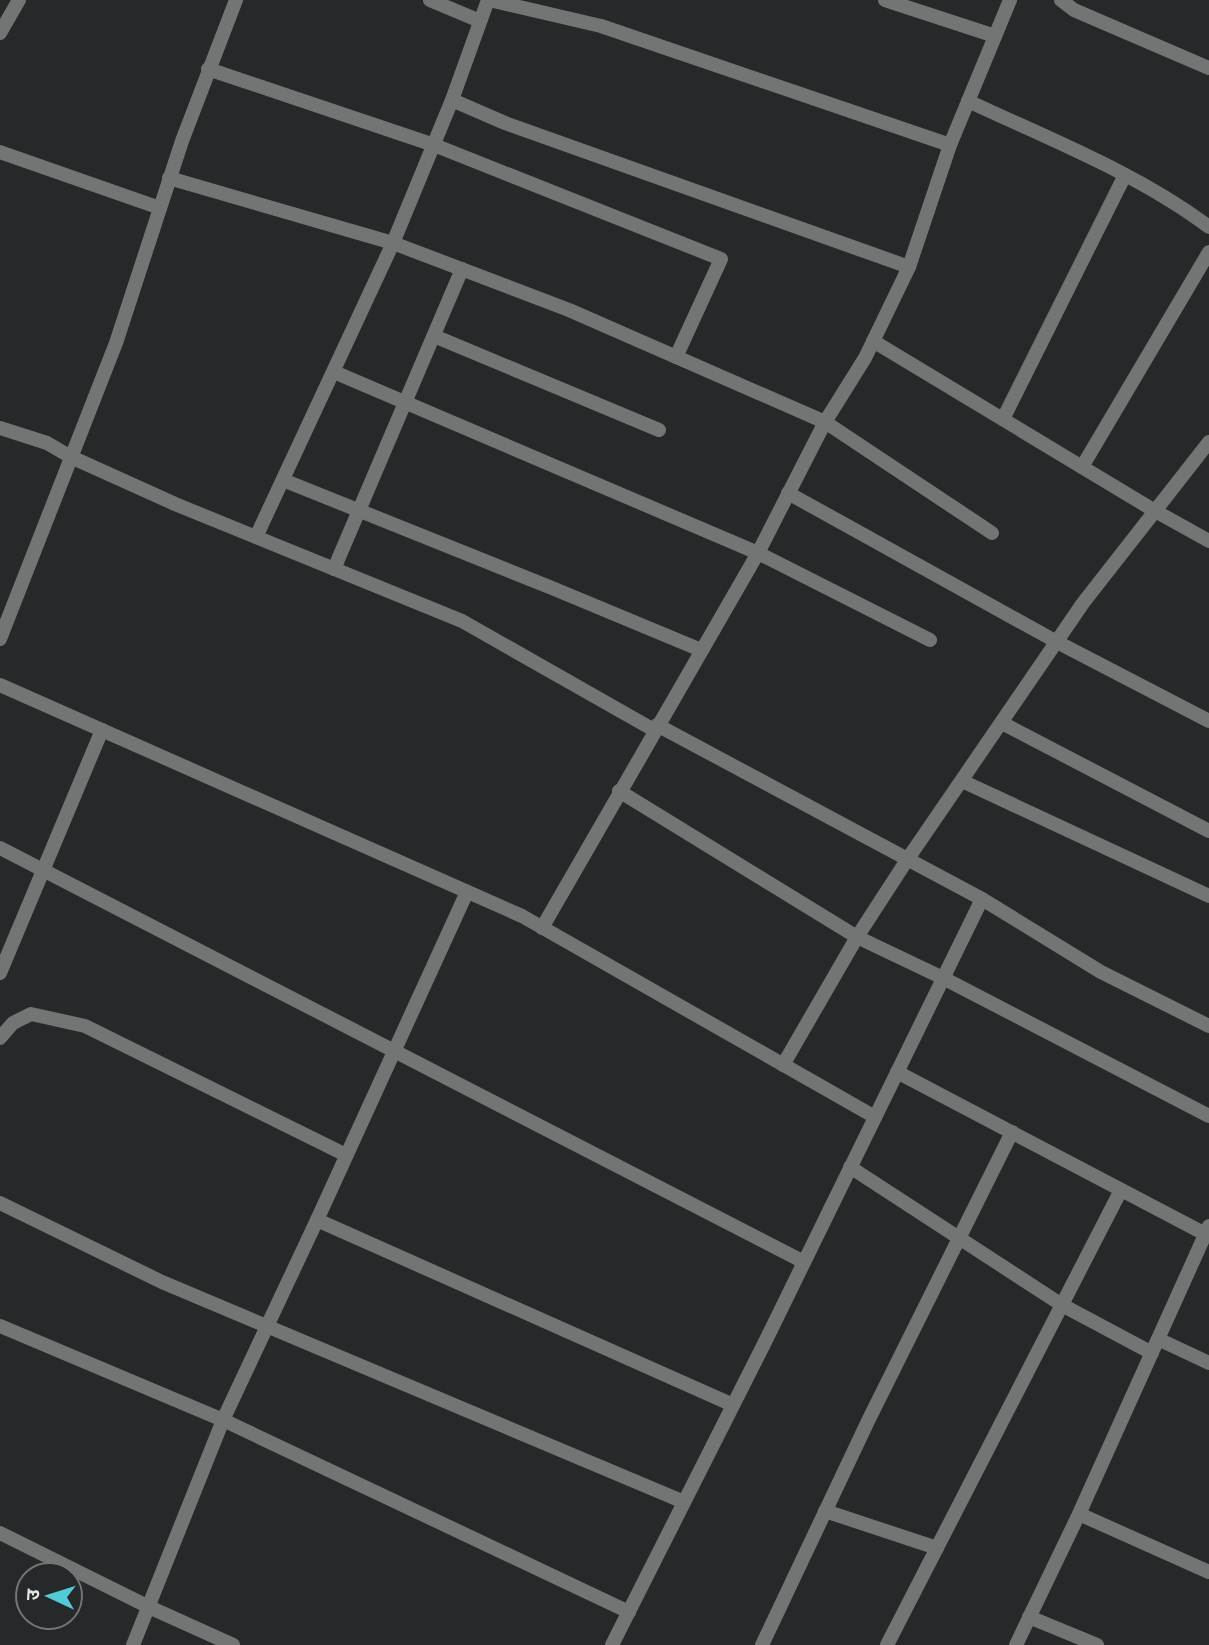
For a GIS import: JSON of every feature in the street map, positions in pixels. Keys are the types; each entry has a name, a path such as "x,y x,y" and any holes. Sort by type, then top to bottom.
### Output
{"street":[{"path":"0,33 19,0"},
{"path":"1,635 116,343 169,178 236,0"},
{"path":"430,0 480,21"},
{"path":"256,537 393,243 452,100 488,0 601,26 950,145"},
{"path":"885,0 995,36"},
{"path":"542,928 758,553 825,422 865,358 908,267 950,145 1010,0"},
{"path":"1061,0 1209,68"},
{"path":"208,69 434,145 721,259 676,357"},
{"path":"452,100 505,123 908,267"},
{"path":"968,101 1125,175 1189,211 1209,227"},
{"path":"0,152 160,208"},
{"path":"1003,419 1125,175"},
{"path":"169,178 393,243 569,310 825,422 992,533"},
{"path":"1082,467 1209,252"},
{"path":"334,569 462,269"},
{"path":"433,336 659,430"},
{"path":"873,341 1209,541"},
{"path":"334,372 758,553 930,640"},
{"path":"0,428 47,443 71,457 175,504 462,621 656,728 982,900 1101,972 1209,1026"},
{"path":"783,1066 857,937 907,860 1083,603 1209,442"},
{"path":"283,480 701,650"},
{"path":"788,493 1057,642 1209,721"},
{"path":"0,685 522,916 875,1117"},
{"path":"1002,723 1209,831"},
{"path":"0,973 102,730"},
{"path":"962,781 1209,896"},
{"path":"619,791 857,937 943,978 1209,1116"},
{"path":"0,848 804,1262"},
{"path":"133,1645 223,1420 467,892"},
{"path":"612,1645 982,900"},
{"path":"0,1038 13,1023 31,1014 85,1026 346,1155"},
{"path":"897,1072 1121,1190 1208,1232 1016,1645"},
{"path":"762,1645 1012,1132"},
{"path":"850,1167 1062,1305 1152,1353"},
{"path":"887,1645 1121,1190"},
{"path":"0,1203 162,1282 267,1328 684,1502"},
{"path":"317,1220 733,1405"},
{"path":"0,1326 223,1420 629,1612"},
{"path":"1158,1339 1209,1363"},
{"path":"825,1511 937,1548"},
{"path":"1079,1514 1209,1572"},
{"path":"0,1533 149,1607 233,1645"},
{"path":"1029,1617 1097,1645"}]}
